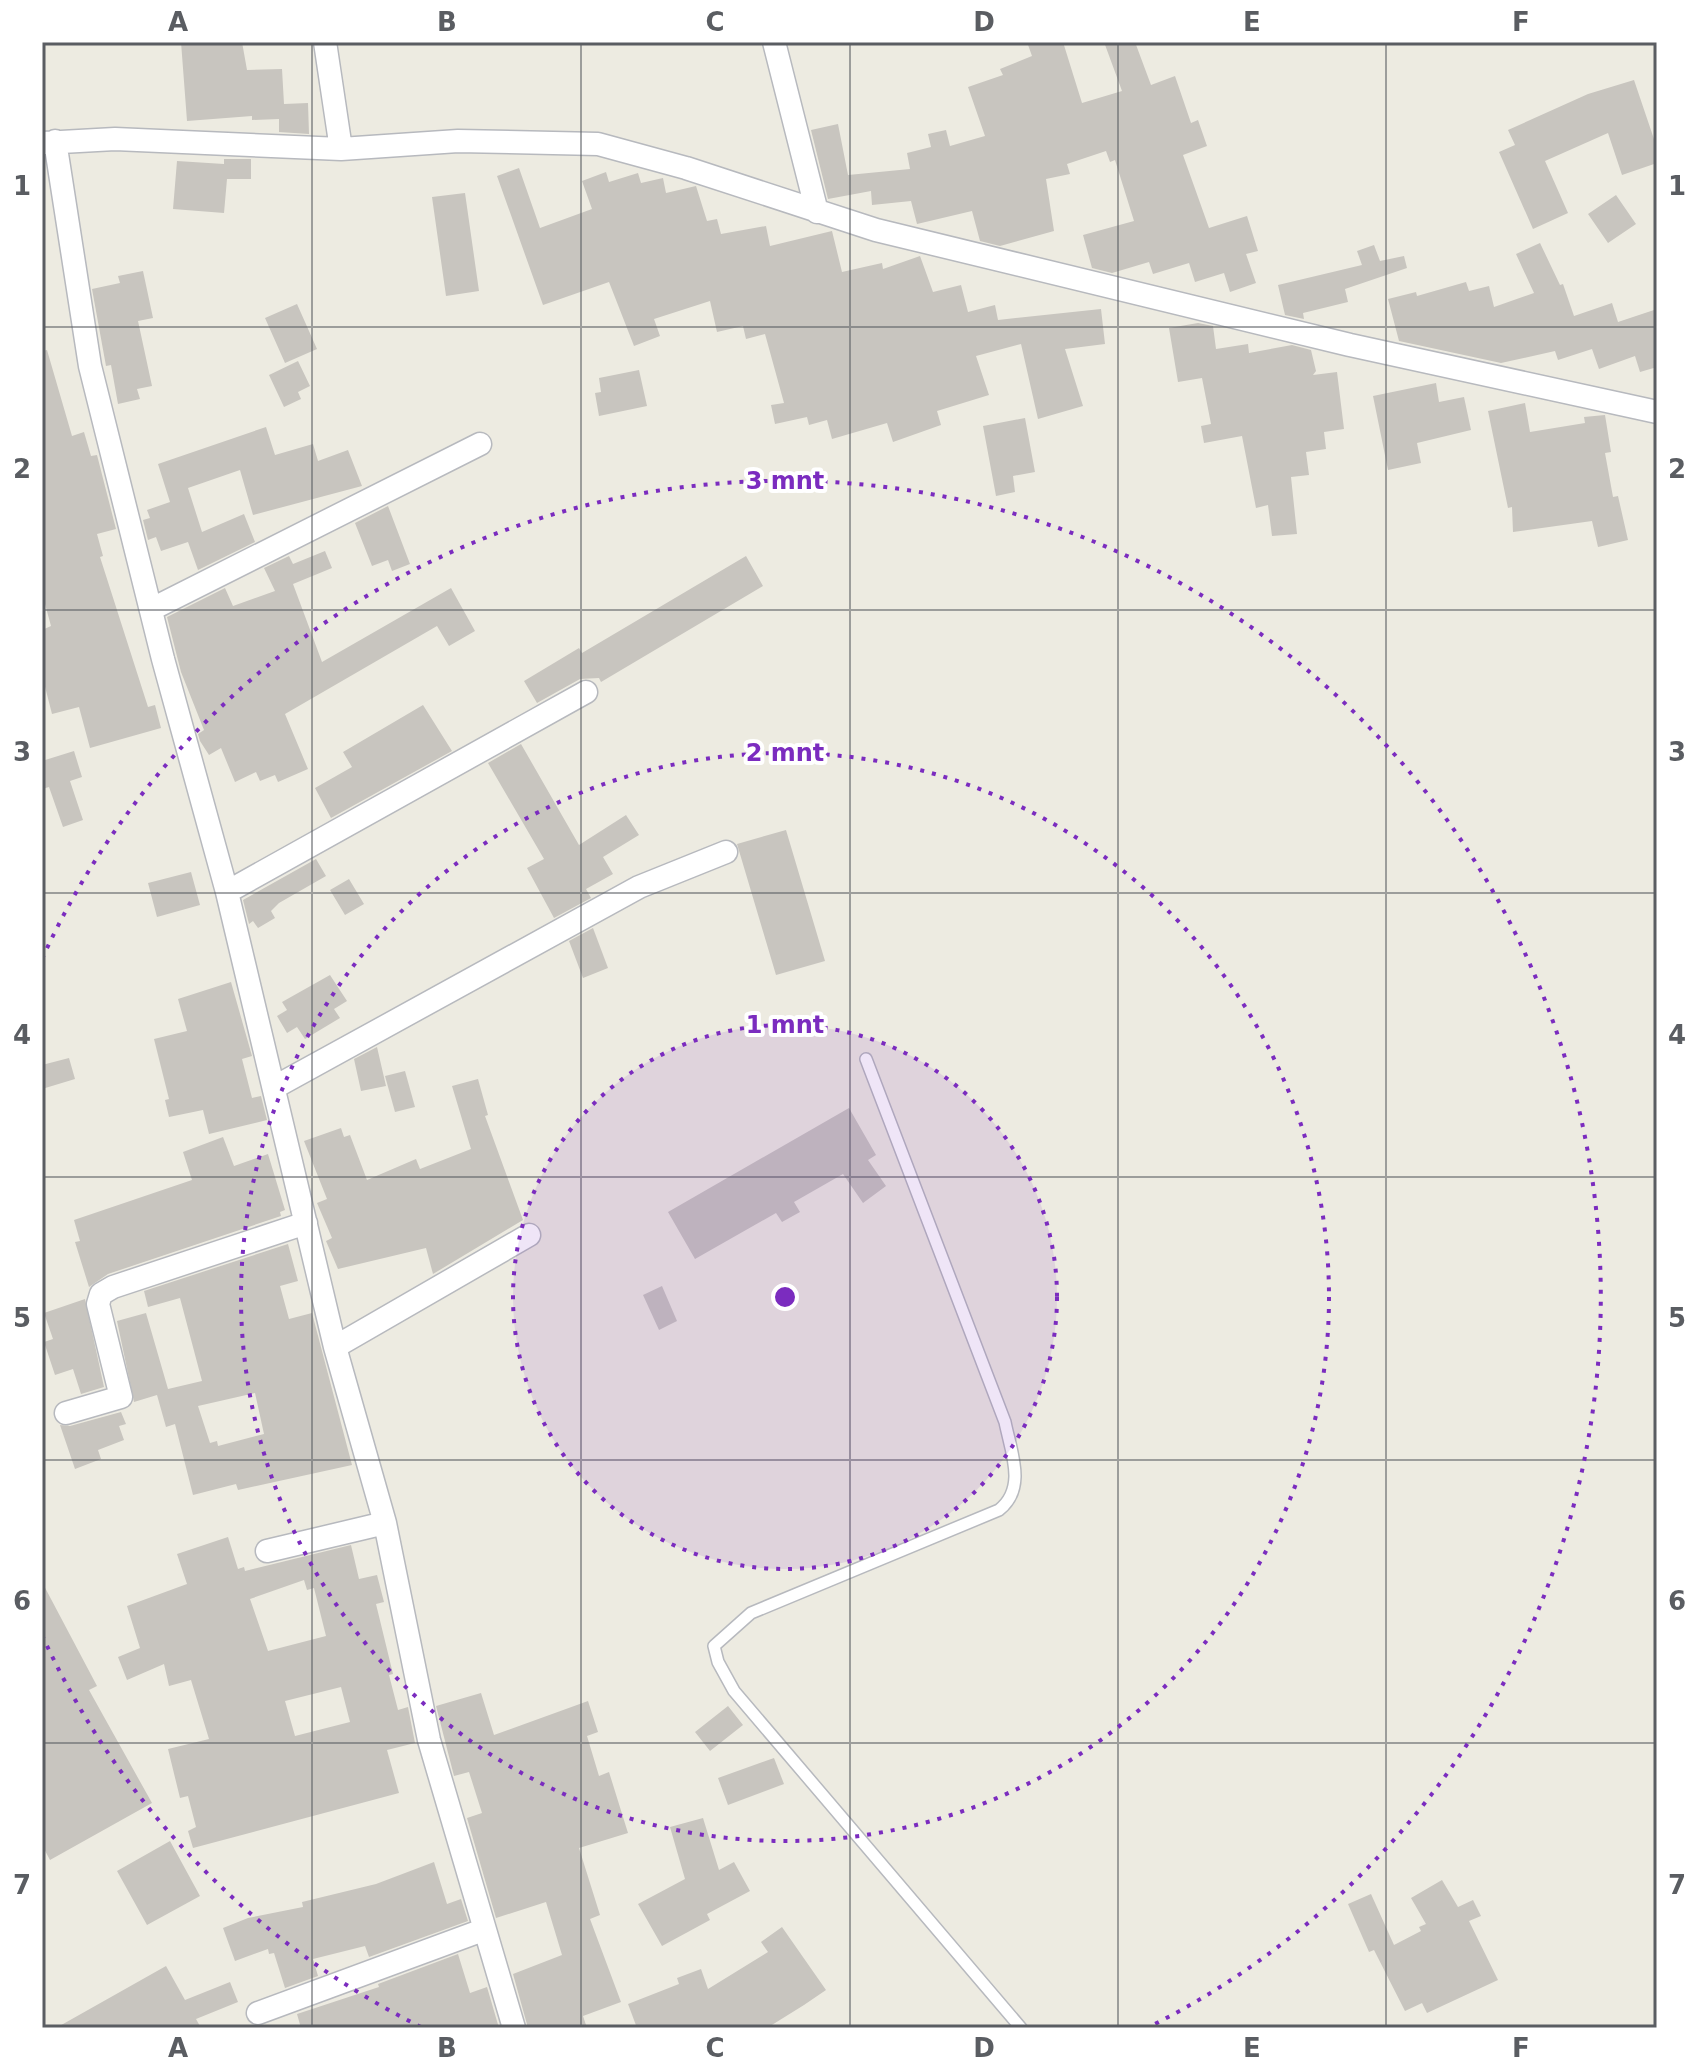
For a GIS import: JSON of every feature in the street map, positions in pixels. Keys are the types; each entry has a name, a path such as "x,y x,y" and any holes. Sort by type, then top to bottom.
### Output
{"street":[{"path":"325,42 341,149"},
{"path":"774,42 817,212"},
{"path":"514,2028 426,1728 385,1523 335,1347 227,892 90,366 48,142 115,139 341,149 458,141 598,144 686,168 876,230 1335,341 1657,412"},
{"path":"152,609 480,444"},
{"path":"227,892 586,692"},
{"path":"275,1087 639,887 726,852"},
{"path":"66,1413 121,1397 98,1304 101,1294 113,1287 306,1223"},
{"path":"335,1347 529,1235"},
{"path":"267,1551 385,1523"},
{"path":"258,2013 483,1930"}],"lane":[{"path":"866,1059 1005,1422 1016,1475 1011,1500 999,1510 751,1613 714,1646 718,1662 734,1691 1021,2028"}],"building":[{"path":"181,42 242,42 247,70 282,69 284,104 308,103 309,134 279,132 279,119 252,120 252,116 187,121"},
{"path":"1027,42 1063,42 1082,103 1122,91 1104,42 1135,42 1151,85 1175,76 1191,123 1198,120 1207,146 1183,155 1209,228 1247,216 1258,251 1246,254 1256,283 1230,292 1224,273 1195,282 1189,263 1153,274 1149,262 1112,273 1092,268 1083,235 1134,221 1115,160 1110,162 1106,151 1067,164 1070,174 1046,179 1054,231 1000,246 980,241 972,211 917,224 911,201 872,205 871,191 828,199 811,130 838,124 848,175 910,169 907,153 931,147 928,134 946,130 950,146 985,136 968,87 1003,75 1000,69 1032,56"},
{"path":"1634,80 1657,148 1657,163 1622,175 1608,133 1545,161 1568,213 1533,229 1499,152 1515,145 1508,130 1588,94"},
{"path":"224,159 251,159 251,179 227,179 224,213 173,209 177,161 224,164"},
{"path":"519,168 540,228 592,209 582,181 606,172 609,182 638,173 641,183 663,178 666,193 696,186 707,221 717,219 721,234 766,226 770,246 832,231 842,272 882,263 883,269 920,256 933,292 961,285 968,312 995,305 998,320 1101,309 1105,344 1065,349 1083,406 1038,419 1021,344 976,356 989,395 937,411 941,425 893,442 887,423 832,439 827,420 809,425 807,417 775,424 771,405 784,403 765,334 746,339 743,326 717,332 710,301 654,319 660,336 634,346 609,282 543,305 497,176"},
{"path":"465,193 479,291 446,296 432,197"},
{"path":"1616,195 1636,224 1608,243 1588,214"},
{"path":"1540,243 1560,285 1563,284 1574,316 1612,303 1618,322 1657,309 1657,367 1640,372 1635,356 1599,369 1592,349 1558,360 1555,351 1501,363 1399,341 1388,299 1416,292 1417,296 1466,282 1469,291 1489,286 1494,307 1534,293 1516,254"},
{"path":"1374,245 1380,261 1404,256 1407,268 1345,289 1348,302 1303,313 1304,319 1285,315 1278,285 1362,265 1357,251"},
{"path":"143,271 153,318 138,321 152,386 137,389 140,399 118,404 111,365 106,366 92,289 120,283 118,276"},
{"path":"297,304 317,349 285,363 265,318"},
{"path":"1198,323 1213,326 1216,349 1248,344 1249,353 1292,345 1311,350 1316,371 1313,375 1337,372 1344,429 1324,432 1326,449 1306,452 1309,475 1291,477 1297,534 1272,536 1268,505 1256,508 1242,436 1204,443 1201,426 1211,424 1202,378 1178,382 1169,328"},
{"path":"47,350 72,436 84,432 91,456 97,455 116,529 97,534 103,556 100,557 148,707 155,705 161,728 90,748 79,707 52,714 42,675 42,630 51,626 42,593 42,351"},
{"path":"298,361 310,386 298,392 301,399 284,407 269,375"},
{"path":"639,370 647,406 599,416 595,393 601,392 599,378"},
{"path":"1436,383 1439,402 1464,397 1471,430 1417,443 1421,463 1388,470 1373,396"},
{"path":"1525,403 1530,432 1585,423 1584,417 1605,415 1611,452 1605,453 1613,497 1618,496 1628,540 1598,547 1592,521 1513,532 1512,507 1508,508 1488,411"},
{"path":"1025,418 1035,472 1013,476 1015,492 996,496 983,426"},
{"path":"266,427 275,455 313,444 318,461 348,450 362,486 253,515 240,470 188,488 202,532 244,514 255,542 198,570 188,542 161,551 156,537 148,540 143,520 150,518 147,510 170,502 158,464"},
{"path":"388,506 410,564 392,571 388,560 372,566 355,523"},
{"path":"325,551 332,568 293,584 322,662 451,588 475,631 449,646 437,626 285,714 308,769 278,782 275,775 260,781 256,772 235,782 221,748 209,755 200,741 198,734 204,730 181,672 167,617 225,588 233,606 275,591 264,568 289,556 293,564"},
{"path":"746,556 763,586 601,682 599,678 580,679 537,703 524,681 579,648 582,653"},
{"path":"423,705 452,751 331,818 315,788 352,767 343,752"},
{"path":"521,744 579,845 626,815 639,835 603,857 613,874 586,889 591,898 554,918 527,868 544,859 488,763"},
{"path":"74,751 82,777 70,781 83,820 63,827 49,787 42,789 42,761"},
{"path":"786,830 825,961 776,975 737,844"},
{"path":"316,859 326,876 279,903 271,911 275,918 258,928 253,921 249,924 243,900"},
{"path":"191,872 200,905 157,917 148,883"},
{"path":"349,879 364,904 345,915 330,890"},
{"path":"593,928 608,968 583,978 569,941"},
{"path":"330,975 347,1001 334,1009 340,1018 305,1039 297,1027 287,1033 277,1016 287,1010 282,1002"},
{"path":"231,982 252,1056 242,1059 252,1098 261,1096 267,1120 209,1134 203,1110 169,1117 165,1100 169,1099 154,1039 187,1031 178,999"},
{"path":"377,1047 386,1086 361,1091 354,1059"},
{"path":"69,1058 75,1079 42,1089 42,1065"},
{"path":"405,1071 415,1107 395,1112 385,1076"},
{"path":"478,1079 488,1115 485,1116 523,1220 433,1274 426,1248 338,1269 326,1241 332,1238 317,1203 327,1199 304,1141 341,1128 344,1137 350,1135 367,1180 416,1159 420,1169 471,1149 452,1086"},
{"path":"849,1108 876,1155 868,1160 886,1186 863,1203 843,1174 794,1202 800,1212 782,1222 776,1213 695,1259 668,1212"},
{"path":"223,1137 234,1166 268,1154 285,1210 280,1212 281,1216 108,1274 89,1287 75,1242 80,1241 74,1220 192,1180 183,1152"},
{"path":"288,1244 298,1281 280,1286 289,1319 312,1313 352,1465 238,1490 236,1484 193,1495 175,1424 166,1427 157,1395 134,1402 117,1321 146,1313 168,1389 202,1381 180,1298 148,1307 144,1291","holes":["255,1393 264,1434 218,1446 217,1441 210,1443 198,1406"]},
{"path":"662,1286 677,1321 659,1330 643,1295"},
{"path":"85,1299 104,1387 81,1394 73,1369 55,1375 44,1342 53,1339 44,1313"},
{"path":"121,1412 126,1424 119,1426 124,1440 98,1450 101,1459 75,1469 60,1425 70,1426"},
{"path":"228,1537 238,1569 244,1567 245,1571 351,1545 359,1579 377,1575 384,1602 376,1604 393,1674 389,1675 398,1710 408,1707 415,1743 387,1750 399,1793 193,1848 188,1831 196,1827 188,1796 180,1798 168,1749 209,1739 191,1680 169,1686 164,1664 127,1680 118,1657 140,1648 127,1606 187,1584 177,1554","holes":["304,1580 307,1590 314,1588 326,1636 268,1651 250,1599","341,1687 350,1722 295,1736 285,1701"]},
{"path":"42,1582 97,1686 89,1690 152,1803 50,1860 42,1845"},
{"path":"481,1693 494,1735 588,1701 598,1732 587,1736 599,1776 609,1772 628,1833 579,1848 600,1915 590,1919 621,2002 583,2016 587,2028 528,2028 513,1974 562,1955 546,1902 496,1918 467,1818 482,1813 469,1772 454,1776 436,1706"},
{"path":"728,1706 743,1725 710,1751 695,1732"},
{"path":"774,1758 784,1784 728,1805 718,1778"},
{"path":"703,1818 719,1870 734,1862 750,1891 707,1914 710,1920 662,1946 638,1904 685,1879 670,1827"},
{"path":"170,1841 200,1896 147,1925 117,1871"},
{"path":"434,1862 447,1904 461,1899 468,1921 369,1957 365,1946 313,1959 318,1976 285,1988 274,1953 269,1954 268,1949 235,1961 223,1928 248,1918 303,1907 302,1902 376,1884"},
{"path":"1442,1880 1458,1907 1473,1900 1481,1916 1469,1921 1498,1980 1427,2013 1422,2003 1405,2011 1374,1950 1369,1952 1348,1904 1371,1894 1394,1945 1421,1931 1419,1927 1426,1924 1411,1898"},
{"path":"782,1927 826,1990 767,2028 637,2028 628,2004 679,1984 677,1978 701,1969 708,1989 768,1952 761,1942"},
{"path":"458,1954 470,1993 487,1987 499,2028 301,2028 297,2014 379,1987 378,1984"},
{"path":"166,1966 185,2000 230,1982 238,2002 196,2019 201,2028 56,2028"}]}
